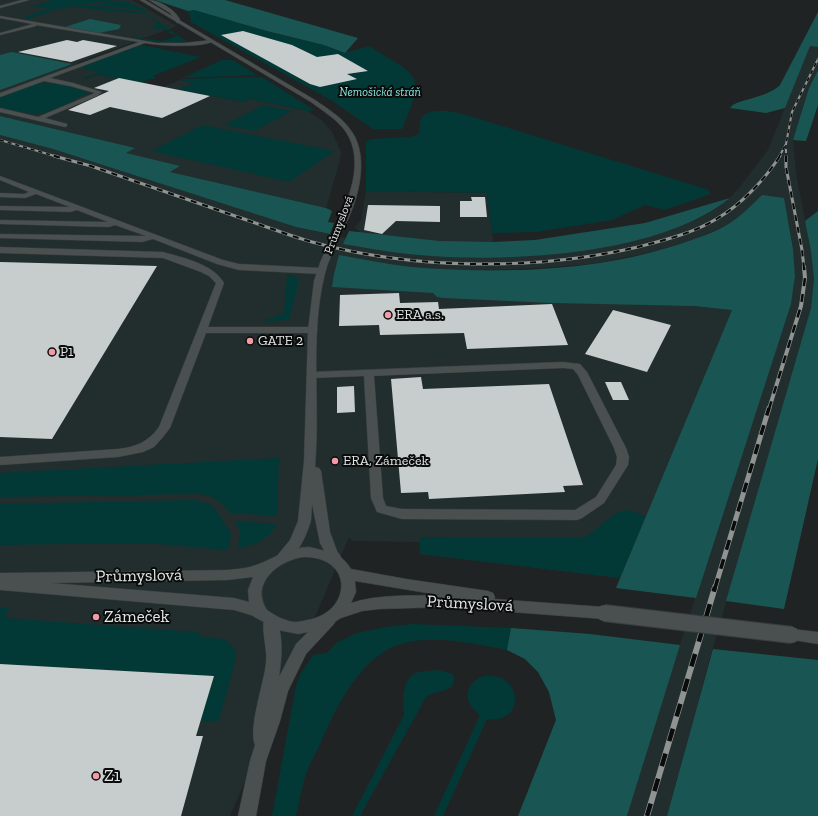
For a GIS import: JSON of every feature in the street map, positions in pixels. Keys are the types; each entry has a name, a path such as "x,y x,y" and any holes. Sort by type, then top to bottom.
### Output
{"street":[{"path":"0,8 28,0"},
{"name":"Průmyslová","path":"142,0 313,101 337,119 350,134 357,152 357,175 347,211 322,267 313,330 308,496 304,521 296,542 280,559 263,572 255,586 255,601 266,618 274,648 274,662 264,712 258,761 247,816"},
{"path":"151,0 172,12 178,22"},
{"path":"0,17 168,45 212,41"},
{"path":"6,24 26,27"},
{"path":"0,34 38,24"},
{"path":"0,28 11,25"},
{"path":"0,95 144,42"},
{"path":"38,119 99,92 71,84 43,79"},
{"path":"0,110 65,125"},
{"path":"2,180 230,265 322,267"},
{"path":"0,221 25,196 35,192"},
{"path":"0,195 25,196"},
{"path":"0,208 70,210 76,207"},
{"path":"0,221 109,225 115,222"},
{"path":"0,236 142,240 153,237"},
{"path":"0,250 152,254 178,259 208,272 219,280 218,290 164,428 158,438 149,446 118,453 0,461"},
{"path":"202,330 313,330"},
{"path":"312,375 563,366 576,366 583,374 620,448 623,457 622,465 600,500 577,515 402,514 381,510 377,498 369,373"},
{"name":"Průmyslová","path":"258,761 285,678 301,649 342,607 349,594 350,587 342,568 330,551 322,522 314,468 311,421"},
{"name":"Průmyslová","path":"0,578 228,575 254,572 265,568 280,559 308,552 325,555 342,568 406,585 604,613 818,638"},
{"name":"Průmyslová","path":"0,584 234,604 245,607 283,626 299,628 310,627 362,605 379,603 445,601 604,613"}],"shaded area":[{"path":"0,0 132,0 177,26 76,63 90,66 100,72 83,78 85,79 98,75 163,87 180,80 194,83 173,92 185,95 191,92 244,102 250,99 308,111 321,120 332,132 341,152 326,208 169,172 179,167 125,153 134,148 0,116"},
{"path":"155,0 225,0 358,38 345,53 324,45 267,31 194,10 188,11"},
{"path":"818,12 818,47 810,46 785,108 766,113 730,108 733,105 774,90 780,85"},
{"path":"90,19 121,25 119,29 99,33 65,27"},
{"path":"810,46 818,47 818,70 809,88 793,140 796,174 811,251 814,279 811,308 710,658 667,816 627,816 675,660 791,304 795,276 793,249 788,219 762,195 747,211 729,224 695,239 656,251 598,263 496,270 694,306 732,310 620,578 420,554 420,542 353,541 349,537 230,816 0,816 0,135 53,149 296,227 355,240 360,232 354,227 361,221 366,191 487,193 495,256 577,251 609,246 671,230 696,220 716,209 730,198 768,150"},
{"path":"12,52 72,64 0,90 0,55"},
{"path":"818,70 818,105 806,141 793,140 809,88"},
{"path":"0,116 135,148 126,153 180,166 170,172 326,208 332,211 328,222 334,223 330,234 296,227 53,149 0,135"},
{"path":"762,195 784,198 793,249 795,276 791,304 696,598 616,588 732,310 694,306 552,303 444,298 437,297 433,293 332,287 339,255 411,267 512,270 579,266 645,254 677,245 718,230 739,217"},
{"path":"730,198 701,217 666,232 628,243 545,255 466,258 409,254 343,244 349,231 439,241 493,242 535,240 645,223"},
{"path":"818,211 818,459 784,609 726,601 811,308 814,279 811,251 805,221"},
{"path":"511,628 590,634 680,645 627,816 518,816 556,720 549,692 538,672 525,659 507,650"},
{"path":"713,649 818,660 818,816 667,816"}],"green space":[{"path":"49,0 115,0 50,9 32,6 50,1"},
{"path":"116,1 130,3 152,12 95,4"},
{"path":"89,5 145,13 177,35 168,33 171,31 150,28 158,24 147,15 118,11 113,12 78,7 59,9 28,19 25,18 26,16 46,10"},
{"name":"Nemošická stráň","path":"194,10 267,31 324,45 345,53 369,46 408,71 413,78 415,86 414,96 402,129 373,129 331,100 189,21 191,20 188,11"},
{"path":"178,35 188,42 162,43 130,37 163,41"},
{"path":"141,45 201,57 153,76 155,79 150,79 141,83 98,75 82,79 100,72 84,69 83,66"},
{"path":"222,60 233,60 257,75 183,78"},
{"path":"262,77 314,110 308,111 250,99 244,102 191,92 185,95 172,92 193,83 180,80 183,79"},
{"path":"40,83 54,83 87,89 88,93 71,101 76,102 68,103 42,114 0,108 0,97"},
{"path":"263,105 292,111 254,131 225,125"},
{"path":"447,111 463,114 709,190 711,194 664,210 645,205 612,220 536,232 492,233 487,193 366,191 366,142 371,139 411,137 419,134 420,121 424,115 431,112"},
{"path":"203,125 335,151 289,182 151,151"},
{"path":"287,274 297,277 299,280 290,318 279,321 264,322 265,320 284,313"},
{"path":"279,458 277,516 230,513 218,500 210,496 200,494 0,497 0,473"},
{"path":"193,500 210,504 217,511 231,534 227,550 145,543 0,545 0,504"},
{"path":"626,510 646,516 620,578 420,554 420,537 584,538 618,512"},
{"path":"235,521 276,524 274,529 266,538 250,546 238,548 240,531"},
{"path":"0,607 9,608 4,618 197,632 203,637 223,639 231,644 236,652 236,659 219,720 216,722 200,721 214,676 0,664"},
{"path":"413,624 511,628 507,650 456,641 429,640 404,643 389,649 375,658 352,684 334,714 306,773 296,816 272,816 296,686 300,675 313,655 327,653 336,643 357,633"},
{"path":"437,670 453,674 453,685 446,690 426,697 360,816 352,816 404,715 403,696 406,683 413,674"},
{"path":"484,676 497,677 507,682 513,690 515,699 514,707 508,714 499,719 487,719 443,816 434,816 480,715 468,699 469,689 477,679"}],"building":[{"path":"243,31 292,45 317,57 338,54 368,71 347,74 357,79 320,87 310,84 221,35"},
{"path":"67,40 77,42 83,40 117,46 71,62 18,52"},
{"path":"119,78 210,96 162,118 110,107 90,115 68,110 109,91 94,88"},
{"path":"471,197 485,197 487,217 460,217 460,201 472,201"},
{"path":"368,205 440,206 440,222 396,221 382,234 364,230"},
{"name":"P1","path":"0,262 157,266 52,439 0,437"},
{"path":"399,293 400,303 438,302 439,309 552,304 568,345 467,349 464,333 380,335 379,325 339,326 340,295"},
{"path":"613,310 671,325 647,372 585,354"},
{"path":"421,377 423,389 549,384 583,485 563,486 565,492 429,499 428,492 401,493 391,379"},
{"path":"605,382 621,382 629,400 613,400"},
{"path":"354,386 355,412 337,413 337,387"},
{"name":"Z1","path":"0,664 214,676 196,736 203,736 181,816 0,816"}],"railway":[{"path":"786,144 792,112 818,59"},
{"path":"0,140 58,157"},
{"path":"779,157 786,144"},
{"path":"786,144 786,167 804,268"},
{"path":"54,156 91,166 312,242 391,258 475,264 558,260 599,255 638,247 689,232 709,223 736,206 760,182 780,156"},
{"path":"769,409 801,306 805,278 804,267"},
{"path":"715,588 769,408"},
{"path":"647,816 715,587"}],"place":[{"name":"ERA a.s.","path":"388,315"},
{"name":"GATE 2","path":"250,341"},
{"name":"P1","path":"52,352"},
{"name":"ERA, Zámeček","path":"335,461"},
{"name":"Zámeček","path":"96,617"},
{"name":"Z1","path":"96,776"}]}
